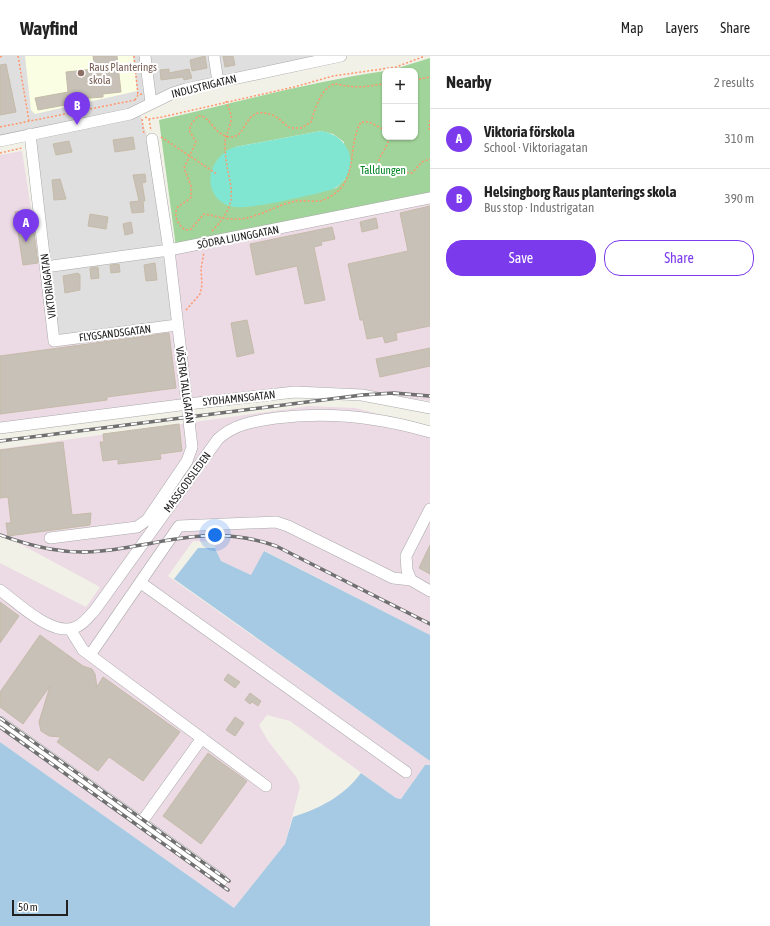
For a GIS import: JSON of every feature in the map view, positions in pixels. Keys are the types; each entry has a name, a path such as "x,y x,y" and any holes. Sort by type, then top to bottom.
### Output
{"street":[{"path":"145,56 151,103"},
{"path":"214,56 218,82"},
{"name":"INDUSTRIGATAN","path":"0,140 130,114 173,93 341,56"},
{"name":"VIKTORIAGATAN","path":"30,134 54,341"},
{"name":"VÄSTRA TALLGATAN","path":"50,538 137,527 147,520 191,453 193,441 177,322 156,136"},
{"name":"SÖDRA LJUNGGATAN","path":"46,267 204,244 430,198"},
{"name":"FLYGSANDSGATAN","path":"54,341 177,322"},
{"name":"SYDHAMNSGATAN","path":"0,428 188,404 311,392 362,395 430,408"},
{"name":"MASSGODSLEDEN","path":"70,629 82,624 94,610 208,452 224,433 239,425 259,420 317,414 355,416 430,432"},
{"path":"411,580 407,570 406,556 430,509"},
{"path":"90,655 179,526 276,522 288,526 393,578 411,580 430,591"},
{"path":"141,583 406,772"},
{"path":"0,590 46,623 60,629 70,629 82,650 266,786"},
{"path":"0,722 222,880"},
{"path":"141,823 202,738"}],"path":[{"path":"18,56 29,122"},
{"path":"134,56 138,95"},
{"path":"0,127 130,100 135,100 144,116 149,119 294,87 333,76 396,67 425,56"},
{"path":"418,79 430,77"},
{"path":"382,84 375,86 349,86 334,84 328,88 316,104 311,122 301,128 290,128 274,115 263,113 252,115 247,120 243,129 238,135 231,137 220,134 212,127 208,119 203,116 198,116 189,130 196,142 184,168 191,186 191,197 178,208 176,214 177,220 182,228 186,230 191,229 204,214 241,219 292,202 321,200 328,197 339,191 347,178 354,143 362,122 369,122 382,128"},
{"path":"212,232 225,218 229,210 232,195 225,146 231,117 226,101"},
{"path":"149,119 150,130 156,136 217,174"},
{"path":"430,120 430,130"},
{"path":"387,140 386,148 381,153 378,160 383,170 412,173 422,162 430,158"},
{"path":"177,322 200,294 202,285 201,269 204,258 204,244"}],"shaded area":[{"path":"0,56 334,56 221,80 138,108 147,136 173,323 56,339 31,131 0,138"},
{"name":"Raus Planterings skola","path":"25,56 133,56 137,91 35,114 31,110"},
{"path":"321,131 332,134 340,140 347,147 350,156 348,174 342,182 333,189 283,201 253,206 234,207 223,203 211,188 210,178 213,169 217,160 225,152 235,147"},
{"path":"22,151 52,343 174,328 184,402 0,425 0,155"},
{"path":"430,201 430,401 344,388 313,387 248,391 191,400 170,254"},
{"path":"309,406 355,408 399,419 430,429 430,635 265,551 251,575 221,561 213,542 193,541 168,576 430,761 430,765 425,765 401,799 396,798 290,721 267,715 259,725 268,741 297,778 300,787 285,844 234,908 0,742 0,563 86,607 100,587 0,533 0,449"},
{"path":"198,548 215,548 221,561 251,575 264,551 430,635 430,761 174,579"},
{"path":"0,742 234,908 285,844 293,817 330,801 347,789 361,773 396,798 401,799 425,765 430,765 430,926 0,926"}],"green space":[{"name":"Talldungen","path":"430,58 430,194 176,247 159,120 300,87 382,72 382,140 418,140 418,68 398,68","holes":["321,131 333,134 344,142 345,179 336,188 222,201 213,190 235,147"]}],"building":[{"path":"93,56 117,56 121,92 103,94 103,97 64,100 65,105 38,110 35,98 68,92 66,72 95,69"},
{"path":"205,56 207,68 192,71 190,60"},
{"path":"223,56 233,56 235,65 225,67"},
{"path":"6,64 16,112 0,115 0,65"},
{"path":"169,69 169,73 189,69 192,78 184,80 183,77 161,80 160,70"},
{"path":"133,137 135,149 115,152 113,140"},
{"path":"69,141 72,152 56,155 53,144"},
{"path":"145,174 146,182 142,183 145,201 143,201 144,212 132,213 130,202 139,201 133,175"},
{"path":"60,179 66,199 54,200 52,180"},
{"path":"430,206 430,326 396,333 397,340 385,343 383,336 367,339 363,320 360,320 348,264 408,251 400,213"},
{"path":"31,210 38,263 23,265 15,212"},
{"path":"90,214 108,217 106,229 88,226"},
{"path":"376,218 378,228 362,232 360,222"},
{"path":"131,222 133,233 125,235 123,224"},
{"path":"332,227 335,239 321,242 322,245 314,247 325,300 305,304 297,266 256,275 250,244"},
{"path":"155,263 157,280 146,281 144,265"},
{"path":"119,264 120,272 111,273 110,265"},
{"path":"98,267 99,278 91,279 90,268"},
{"path":"78,273 80,275 80,290 65,293 63,276"},
{"path":"247,320 254,353 237,357 231,323"},
{"path":"169,333 176,388 107,397 107,400 0,414 0,356"},
{"path":"430,348 430,366 380,377 376,359"},
{"path":"179,424 182,451 160,454 161,459 118,464 118,459 103,461 100,442 104,442 103,434"},
{"path":"63,442 72,515 91,513 90,525 8,536 6,523 11,523 8,497 0,498 0,450"},
{"path":"430,545 430,574 419,568"},
{"path":"0,602 19,616 0,643"},
{"path":"40,635 83,666 92,669 95,674 97,687 103,677 180,732 143,781 109,757 98,771 57,742 61,737 49,736 41,731 39,722 50,686 23,724 0,707 0,692"},
{"path":"228,674 240,682 235,688 224,680"},
{"path":"250,693 261,701 258,706 252,702 250,704 245,700"},
{"path":"235,717 244,723 235,736 226,730"},
{"path":"208,753 247,781 201,844 163,816"}],"railway":[{"path":"0,441 362,395 394,393 430,396"},
{"path":"0,535 50,549 75,552 125,548 188,537 230,536 252,539 276,546 430,624"},
{"path":"0,718 229,881"},
{"path":"0,727 228,890"}],"place":[{"name":"Raus Planterings skola","path":"81,73"},
{"name":"Helsingborg Raus planterings skola","path":"77,125"},
{"name":"Viktoria förskola","path":"26,242"}]}
